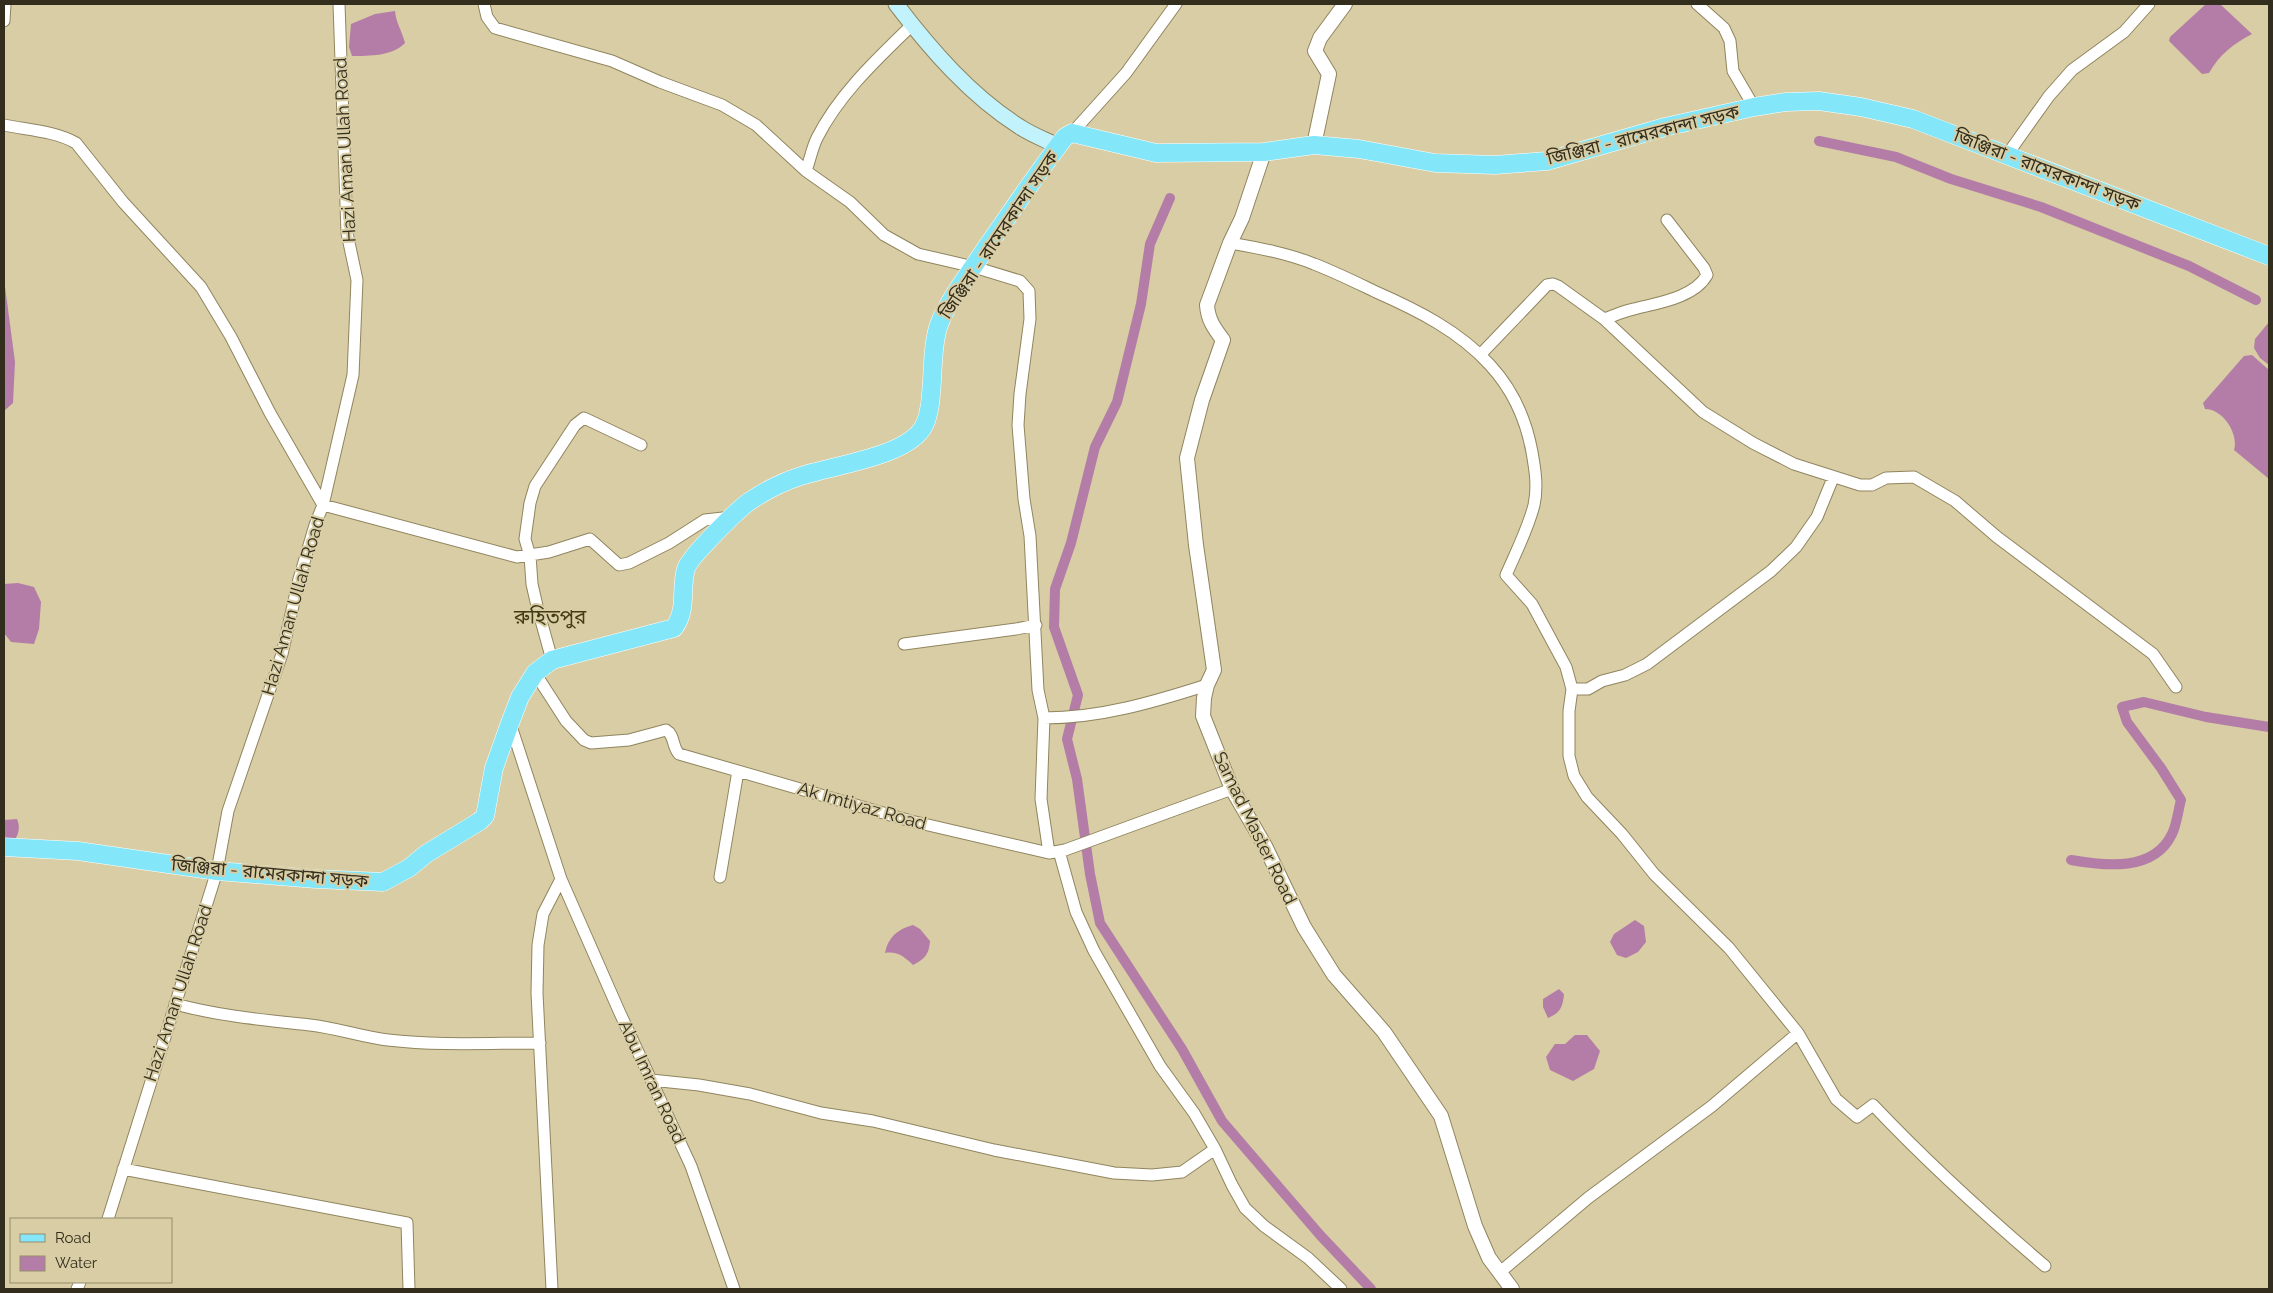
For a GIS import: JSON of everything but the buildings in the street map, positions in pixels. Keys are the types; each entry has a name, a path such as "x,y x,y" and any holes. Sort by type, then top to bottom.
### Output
{"main road":[{"path":"896,4 912,25 971,90 1022,128 1058,146"},
{"name":"জিঞ্জিরা - রামেরকান্দা সড়ক","path":"4,847 78,851 217,871 372,882 384,882 392,879 426,854 485,816 494,768 520,697 535,673 552,660 674,628 682,612 686,568 702,546 732,517 763,493 799,476 889,453 912,441 923,428 928,414 935,338 940,321 974,267 1058,146 1065,137 1072,133 1156,153 1264,152 1314,145 1359,149 1435,163 1495,165 1547,161 1665,127 1754,107 1786,102 1819,101 1861,107 1913,119 2269,256"}],"street":[{"path":"4,21 5,4"},
{"name":"Hazi Aman Ullah Road","path":"108,1218 217,871 228,811 282,654 299,579 323,505 353,375 357,280 347,233 338,4"},
{"path":"484,4 487,17 496,28 612,61 660,82 722,105 756,124 806,171 850,202 884,234 918,254 974,267 1020,281 1029,291 1030,320 1020,394 1018,425 1030,536 1038,690 1044,718 1041,799 1076,912 1094,951 1160,1066 1194,1114 1215,1149 1232,1186 1245,1208 1264,1226 1308,1258 1341,1289"},
{"path":"1072,133 1126,73 1176,4"},
{"path":"1314,145 1329,74 1315,51 1320,38 1345,4"},
{"path":"1697,4 1724,28 1730,41 1733,71 1754,107"},
{"path":"2008,155 2050,96 2072,70 2124,32 2149,4"},
{"path":"806,171 817,139 829,117 879,58 912,25"},
{"path":"4,126 68,138 76,143 123,202 201,287 323,505 517,557 530,556 590,539 618,565 629,563 670,543 705,520 732,517"},
{"name":"Samad Master Road","path":"1264,152 1242,218 1230,243 1207,305 1207,315 1212,327 1223,340 1202,400 1187,458 1196,545 1214,670 1207,685 1203,716 1232,789 1264,846 1304,927 1334,975 1384,1032 1441,1116 1475,1226 1499,1273 1512,1289"},
{"path":"1604,319 1633,309 1659,304 1703,283 1707,275 1704,268 1667,220"},
{"path":"1230,243 1263,248 1313,263 1414,309 1445,328 1490,365 1514,398 1528,431 1536,472 1534,504 1525,533 1506,575 1532,604 1566,667 1572,689 1569,711 1569,756 1574,776 1587,797 1622,834 1654,874 1729,948 1798,1033 1836,1099 1857,1118 1874,1106 1970,1202 2045,1266"},
{"path":"1480,355 1547,285 1553,284 1558,286 1604,319 1703,412 1777,456 1833,478 1860,485 1872,485 1886,478 1914,477 1955,501 1997,537 2153,654 2176,687"},
{"path":"552,660 534,592 526,538 530,503 535,486 574,425 584,418 641,445"},
{"path":"1572,689 1588,689 1602,681 1625,675 1647,664 1771,570 1796,547 1817,518 1833,478"},
{"path":"904,644 951,636 1016,630 1036,625"},
{"name":"Ak Imtiyaz Road","path":"535,673 566,721 584,740 591,743 629,740 666,730 672,736 675,748 679,754 911,821 1058,851"},
{"path":"1044,718 1083,716 1162,699 1207,685"},
{"name":"Abu Imran Road","path":"510,723 561,879 691,1166 734,1289"},
{"path":"720,877 738,771"},
{"path":"1058,851 1099,838 1232,789"},
{"path":"552,1289 537,993 538,945 543,914 561,879"},
{"path":"175,1004 206,1013 325,1027 355,1035 391,1041 456,1045 540,1043"},
{"path":"1499,1273 1588,1198 1712,1106 1798,1033"},
{"path":"651,1080 700,1085 750,1094 821,1113 873,1121 994,1150 1114,1173 1152,1175 1182,1172 1215,1149"},
{"path":"123,1169 407,1223 409,1289"}],"water":[{"path":"2206,4 2220,4 2252,34 2228,50 2209,73 2202,74 2169,41 2170,37"},
{"path":"395,11 405,43 394,51 387,53 352,56 349,47 351,24 375,14"},
{"path":"4,279 15,362 13,403 4,411"},
{"path":"2269,322 2269,365 2260,358 2254,348 2255,339"},
{"path":"2252,355 2269,370 2269,479 2234,450 2234,437 2228,423 2218,413 2205,409 2203,403 2244,356"},
{"path":"18,583 34,587 41,602 39,629 34,644 11,642 4,633 4,584"},
{"path":"17,819 19,829 16,838 12,845 4,845 4,820"},
{"path":"1635,920 1644,926 1646,942 1638,952 1626,958 1617,955 1610,942 1614,934"},
{"path":"913,925 920,929 930,941 926,956 913,965 897,954 885,953 886,947 894,935"},
{"path":"1559,989 1564,994 1562,1006 1558,1012 1548,1018 1543,1007 1543,999"},
{"path":"1575,1035 1587,1035 1600,1051 1594,1069 1573,1081 1550,1070 1546,1057 1555,1044 1565,1044"}],"waterway":[{"path":"1819,141 1896,157 1951,179 2041,207 2189,266 2256,300"},
{"path":"1170,198 1150,244 1141,304 1117,402 1095,447 1071,543 1055,589 1054,627 1078,695 1067,739 1077,779 1090,874 1100,923 1182,1049 1222,1121 1320,1235 1371,1289"},
{"path":"2071,860 2099,864 2128,864 2141,861 2153,855 2164,846 2175,826 2181,800 2161,768 2127,722 2122,707 2144,702 2206,717 2269,727"}],"district":[{"name":"রুহিতপুর","path":"550,617"}]}
